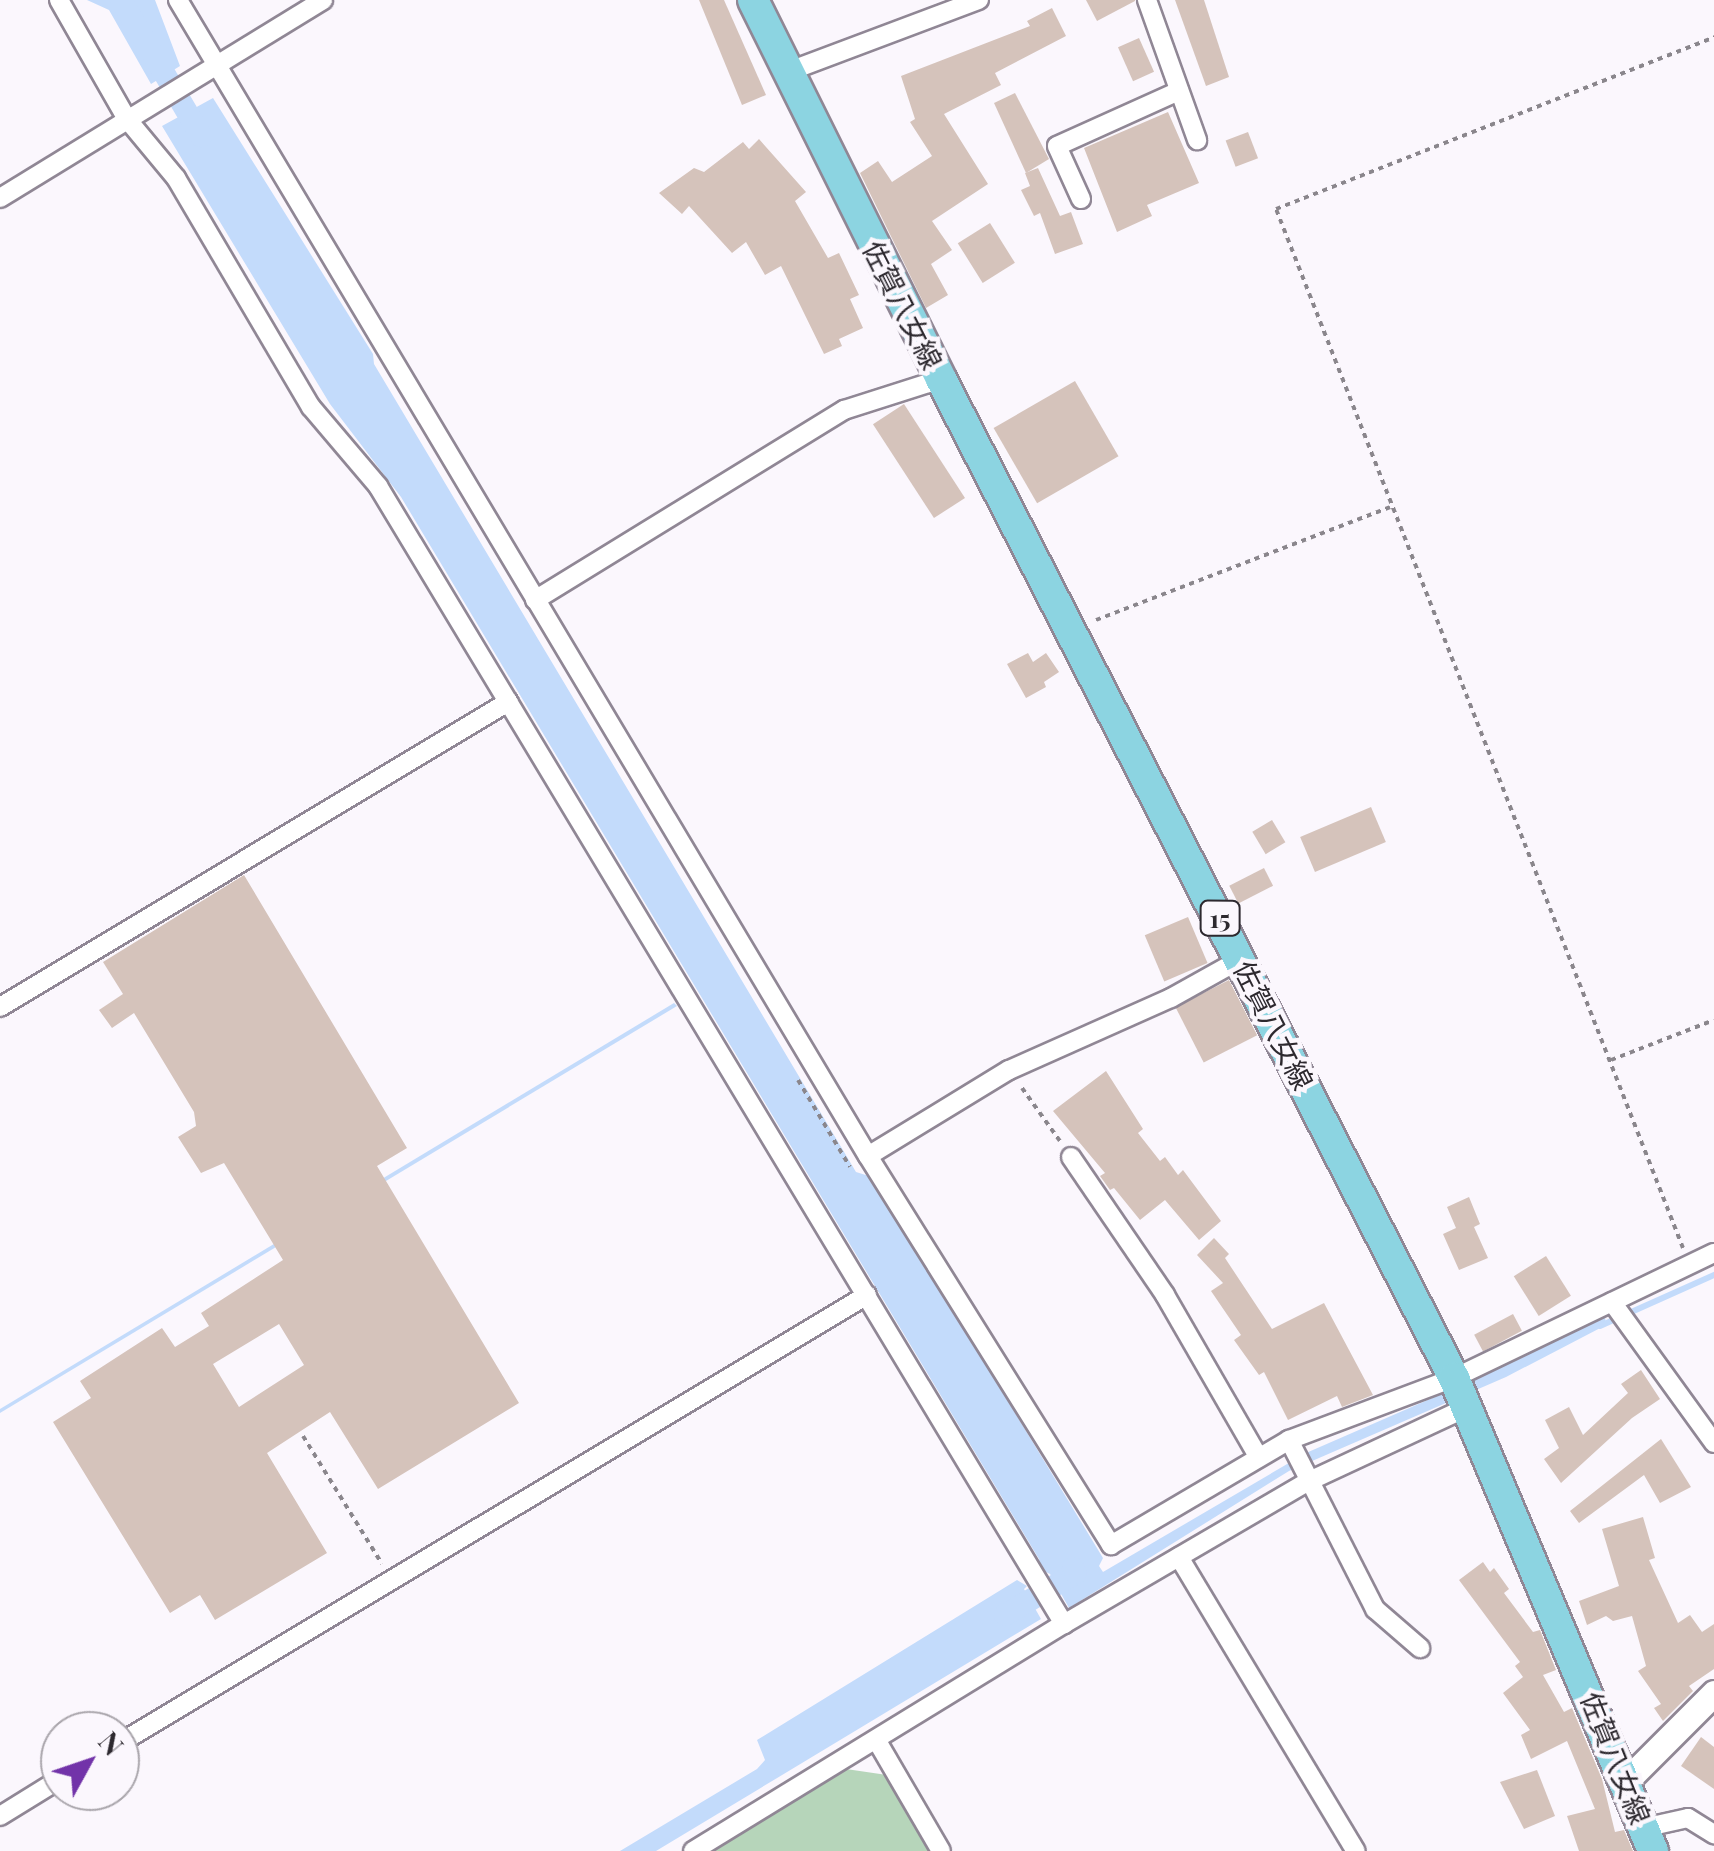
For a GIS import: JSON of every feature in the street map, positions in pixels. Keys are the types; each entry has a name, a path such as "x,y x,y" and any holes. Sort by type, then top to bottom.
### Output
{"main road":[{"name":"佐賀八女線","path":"753,0 940,380 1072,629 1454,1378 1648,1840"},
{"path":"1626,1780 1714,1693"}],"street":[{"path":"59,0 128,119 176,178 311,407 378,486 1064,1624"},
{"path":"178,0 864,1159 1111,1544 1289,1440 1454,1378 1688,1262 1714,1253"},
{"path":"0,198 323,0"},
{"path":"787,72 980,0"},
{"path":"1147,0 1197,140"},
{"path":"1081,199 1058,146 1179,91"},
{"path":"535,600 844,410 940,380"},
{"path":"0,1007 508,702"},
{"path":"864,1159 1009,1070 1172,998 1241,959"},
{"path":"1071,1158 1165,1295 1258,1456"},
{"path":"140,1732 867,1295"},
{"path":"1612,1302 1714,1443"},
{"path":"693,1851 1064,1624 1307,1482 1468,1407"},
{"path":"1289,1440 1307,1482 1375,1608 1420,1648"},
{"path":"1179,1557 1356,1851"},
{"path":"877,1741 941,1851"},
{"path":"0,1816 40,1792"},
{"path":"1648,1840 1688,1818 1714,1834"}],"path":[{"path":"1688,1262 1276,209 1714,37"},
{"path":"1072,629 1390,507"},
{"path":"1611,1060 1714,1020"},
{"path":"1009,1070 1071,1158"},
{"path":"806,1074 796,1082 847,1168 864,1159"},
{"path":"303,1436 392,1580"}],"green space":[{"path":"846,1769 887,1775 933,1851 705,1851"}],"water":[{"path":"87,0 155,0 180,66 151,84 109,10"},
{"path":"213,98 373,354 374,364 856,1172 872,1177 1103,1558 1099,1566 1103,1572 1306,1453 1476,1379 1605,1317 1606,1325 1506,1377 1289,1471 1069,1608 1050,1574 1040,1569 1039,1559 401,497 330,404 162,126"},
{"path":"674,1003 677,1006 0,1413 0,1409"},
{"path":"1017,1580 1027,1586 1024,1589 1041,1619 656,1851 620,1851 757,1769 765,1760 757,1740"}],"building":[{"path":"699,0 724,0 766,95 742,105"},
{"path":"1086,0 1135,0 1135,1 1097,21"},
{"path":"1175,0 1204,0 1229,77 1206,86"},
{"path":"1052,8 1066,36 995,73 1001,85 944,114 988,184 932,221 952,250 931,264 948,295 926,308 860,173 878,161 892,182 932,156 910,122 915,119 901,76 1030,26 1027,21"},
{"path":"1139,38 1154,72 1133,81 1118,47"},
{"path":"1015,93 1049,159 1026,173 994,103"},
{"path":"1168,112 1199,183 1147,205 1152,216 1117,232 1084,148"},
{"path":"1248,132 1258,158 1236,167 1226,141"},
{"path":"759,139 806,192 795,201 828,258 839,253 859,295 850,299 863,328 839,339 842,346 824,354 781,266 765,275 746,242 732,253 689,206 682,214 659,193 694,168 704,172 743,142 749,149"},
{"path":"1038,168 1060,216 1071,212 1083,244 1055,254 1040,213 1034,216 1021,190 1030,186 1025,173"},
{"path":"990,223 1015,263 983,283 958,243"},
{"path":"1075,381 1118,456 1037,503 994,428"},
{"path":"904,404 965,498 934,518 873,424"},
{"path":"1028,653 1033,662 1046,653 1059,672 1044,682 1046,687 1026,698 1007,664"},
{"path":"1371,807 1386,842 1315,872 1300,837"},
{"path":"1272,820 1285,842 1266,854 1252,832"},
{"path":"1264,868 1273,886 1238,904 1229,886"},
{"path":"244,875 407,1148 377,1166 519,1403 378,1489 330,1412 267,1453 327,1553 215,1620 200,1595 170,1613 53,1422 91,1398 80,1381 162,1328 175,1347 209,1326 201,1313 283,1260 224,1163 201,1173 178,1137 196,1126 194,1112 134,1013 112,1028 99,1010 123,994 103,962","holes":["279,1324 304,1365 239,1407 213,1364"]},
{"path":"1188,917 1208,963 1164,981 1145,935"},
{"path":"1229,980 1257,1035 1204,1062 1176,1007"},
{"path":"1106,1071 1143,1129 1138,1133 1160,1161 1165,1157 1178,1175 1183,1170 1221,1221 1199,1240 1165,1200 1140,1220 1114,1188 1110,1190 1100,1176 1105,1173 1053,1111"},
{"path":"1469,1197 1480,1224 1474,1227 1488,1258 1459,1270 1443,1234 1456,1228 1447,1207"},
{"path":"1214,1238 1229,1254 1225,1258 1272,1329 1324,1303 1373,1395 1342,1407 1337,1396 1288,1420 1264,1372 1259,1375 1234,1340 1241,1335 1211,1291 1223,1283 1197,1255"},
{"path":"1546,1256 1571,1296 1539,1316 1514,1276"},
{"path":"1513,1314 1522,1331 1483,1351 1474,1335"},
{"path":"1641,1370 1660,1399 1632,1418 1561,1483 1544,1459 1559,1448 1545,1420 1569,1407 1583,1435 1628,1393 1621,1384"},
{"path":"1661,1439 1691,1487 1660,1503 1644,1475 1579,1523 1570,1511"},
{"path":"1643,1517 1655,1558 1649,1560 1678,1623 1690,1615 1702,1632 1714,1624 1714,1669 1689,1686 1693,1691 1663,1721 1654,1708 1661,1704 1638,1671 1646,1666 1632,1616 1613,1621 1606,1616 1587,1625 1579,1601 1619,1586 1602,1529"},
{"path":"1483,1562 1490,1572 1494,1568 1509,1589 1504,1593 1533,1632 1540,1630 1556,1670 1543,1675 1564,1712 1572,1708 1602,1779 1615,1832 1624,1830 1633,1851 1579,1851 1567,1816 1595,1809 1567,1741 1531,1759 1521,1735 1530,1730 1503,1693 1523,1677 1515,1666 1520,1662 1459,1580"},
{"path":"1701,1737 1714,1747 1714,1789 1681,1766"},
{"path":"1537,1770 1555,1816 1524,1829 1500,1782"}],"waterway":[{"path":"121,0 201,136"},
{"path":"1600,1326 1714,1275"},
{"path":"1005,1615 1076,1573 1073,1568"}]}
